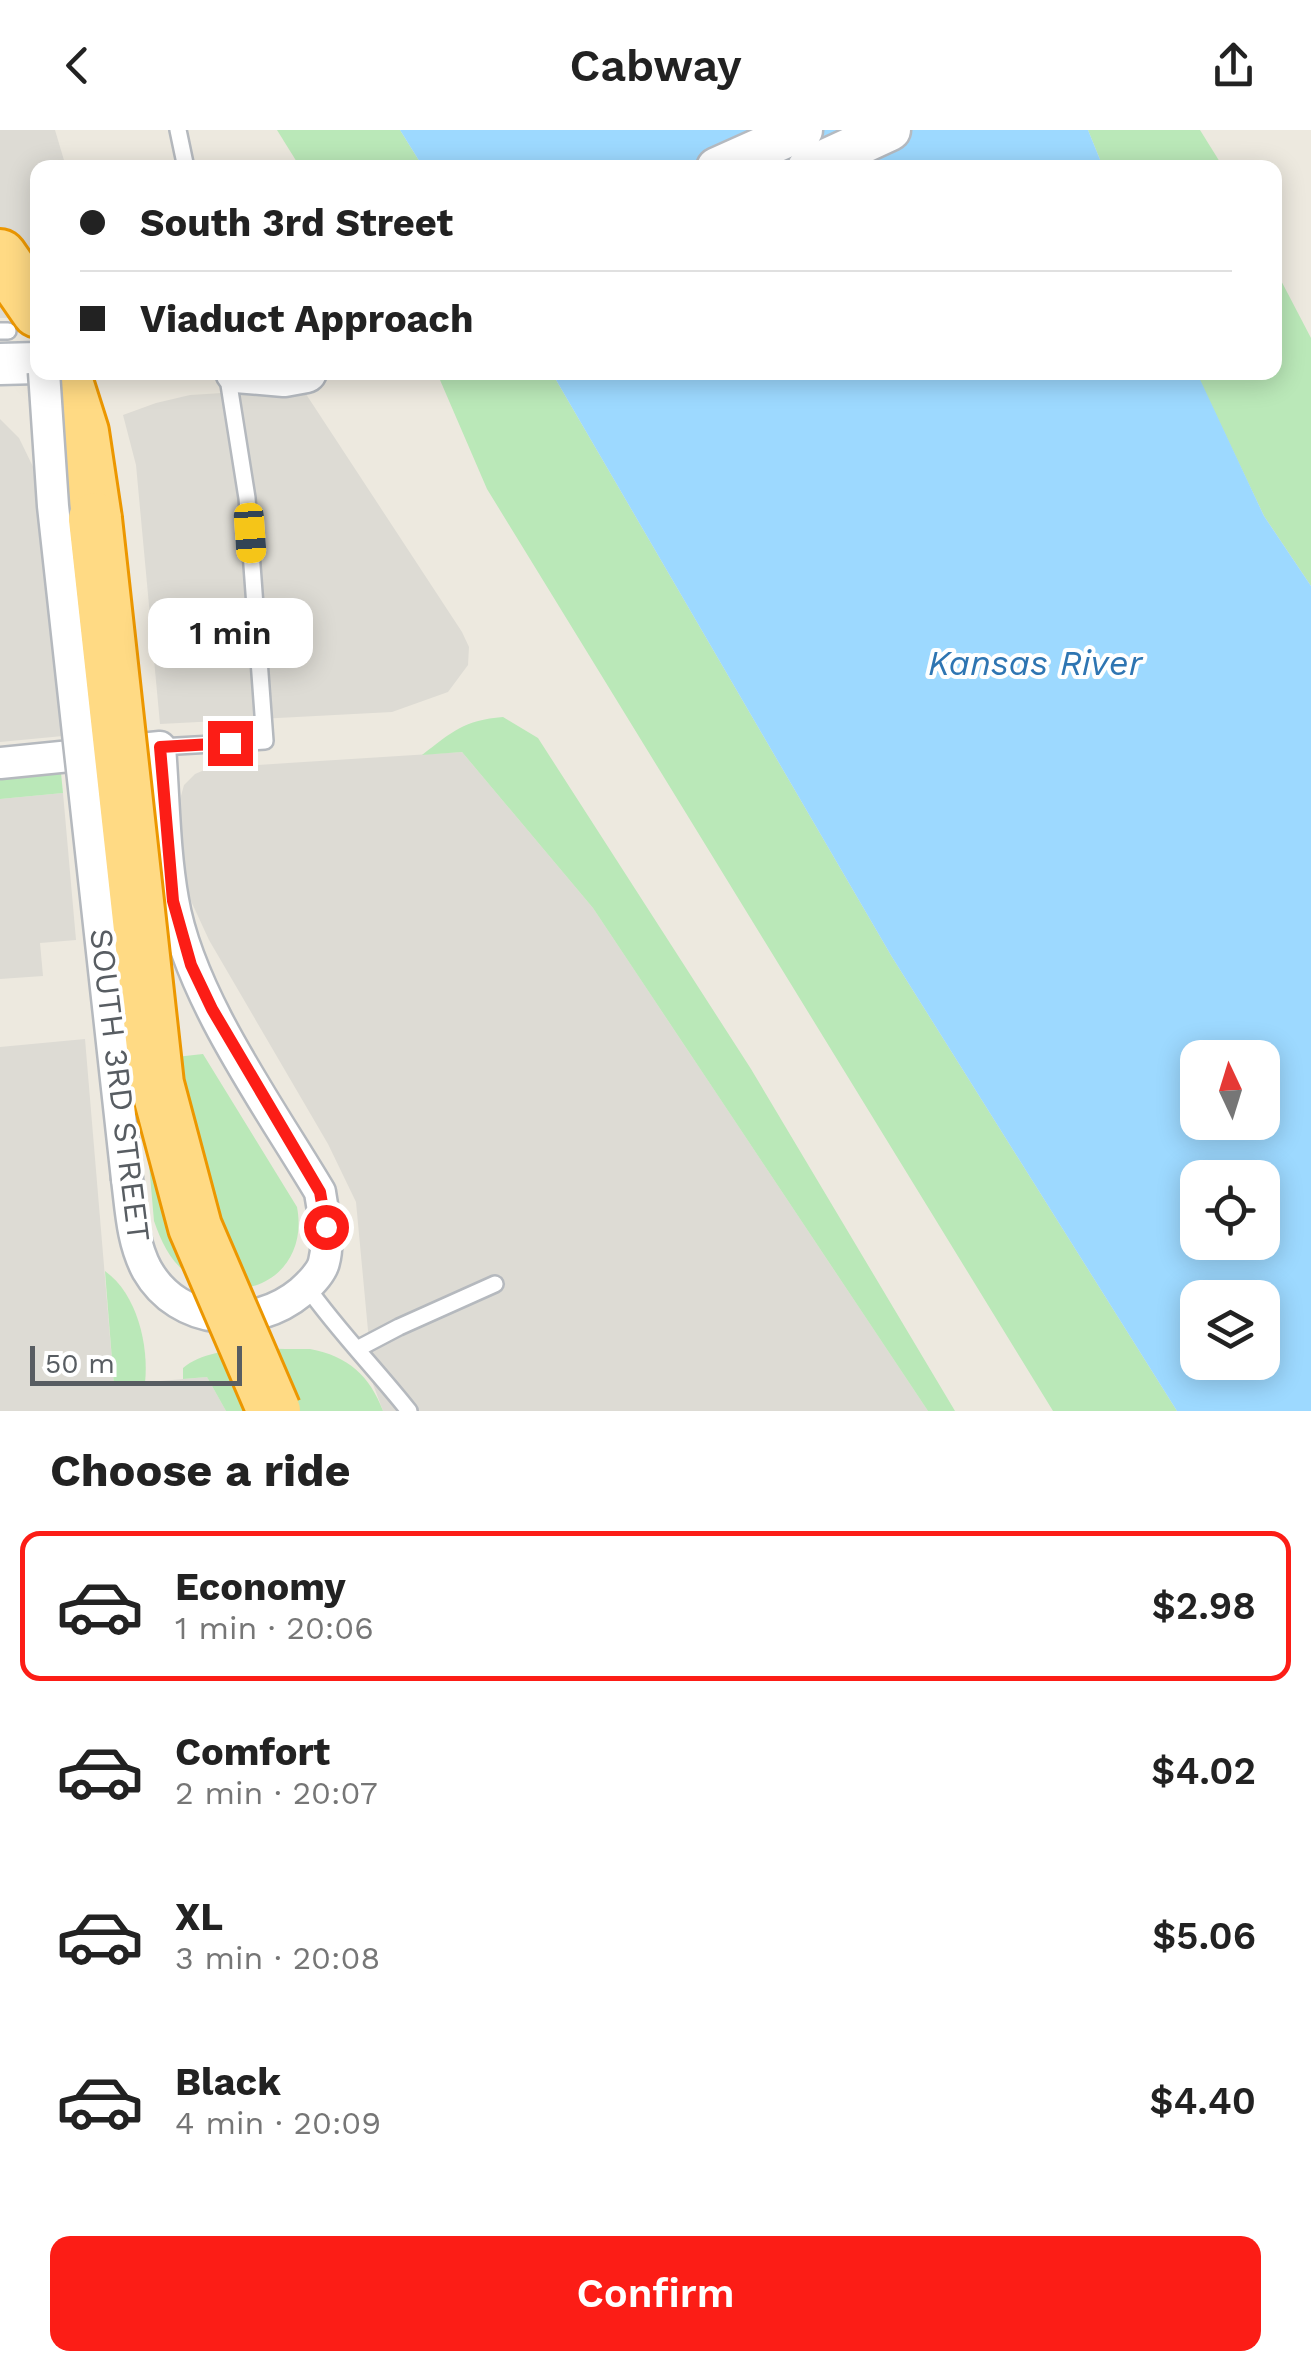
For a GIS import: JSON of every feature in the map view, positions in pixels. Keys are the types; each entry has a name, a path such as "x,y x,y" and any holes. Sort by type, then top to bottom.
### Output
{"highway":[{"path":"0,256 11,334"},
{"path":"66,380 82,432 95,519 157,1084 195,1226 274,1411"}],"main road":[{"path":"736,160 802,130"},
{"path":"825,160 890,130"},
{"path":"11,334 30,354"}],"street":[{"path":"779,160 844,130"},
{"name":"SOUTH 3RD STREET","path":"44,380 52,506 136,1242 148,1271 168,1298 196,1314 223,1318 263,1314 288,1303 307,1287"},
{"path":"0,763 160,747 173,901 191,965 212,1009 320,1192 326,1227 324,1264 307,1287"}],"lane":[{"path":"178,130 184,160"},
{"path":"160,747 265,741 247,498 227,380"},
{"path":"360,1348 495,1284"},
{"path":"307,1287 338,1330 360,1348 409,1411"}],"shaded area":[{"path":"0,130 55,130 64,160 30,160 30,317 0,318"},
{"path":"302,388 462,632 469,647 468,665 448,692 392,712 160,724 136,465 123,415 190,395"},
{"path":"0,419 19,438 38,477 63,736 0,742"},
{"path":"462,752 593,908 928,1411 383,1411 373,1384 356,1202 328,1144 209,940 191,901 183,869 178,807 184,785 209,768"},
{"path":"63,793 76,940 40,943 43,976 0,979 0,799"},
{"path":"85,1039 114,1385 207,1377 226,1411 0,1411 0,1047"}],"green space":[{"path":"277,130 400,130 419,160 296,160"},
{"path":"1088,130 1200,130 1219,160 1100,160"},
{"path":"1282,282 1311,338 1311,586 1264,516 1199,380 1282,380"},
{"path":"440,380 556,380 892,957 1177,1411 1053,1411 487,489"},
{"path":"503,717 538,738 751,1069 955,1411 928,1411 593,908 462,752 422,755 459,728"},
{"path":"61,773 63,793 0,799 0,778"},
{"path":"203,1054 297,1207 298,1231 293,1251 268,1280 249,1287 229,1289 187,1273 167,1250 154,1221 140,1061"},
{"path":"105,1271 125,1293 138,1321 145,1353 145,1383 114,1385"},
{"path":"310,1349 336,1357 356,1370 383,1411 226,1411 207,1377 183,1379 183,1368 195,1360 226,1351"}],"water":[{"path":"400,130 1088,130 1100,160 419,160"},
{"name":"Kansas River","path":"556,380 1200,380 1264,516 1311,586 1311,1411 1177,1411 892,957"}],"route":[{"path":"230,743 160,747 173,901 191,965 212,1009 320,1192 326,1227"}]}
